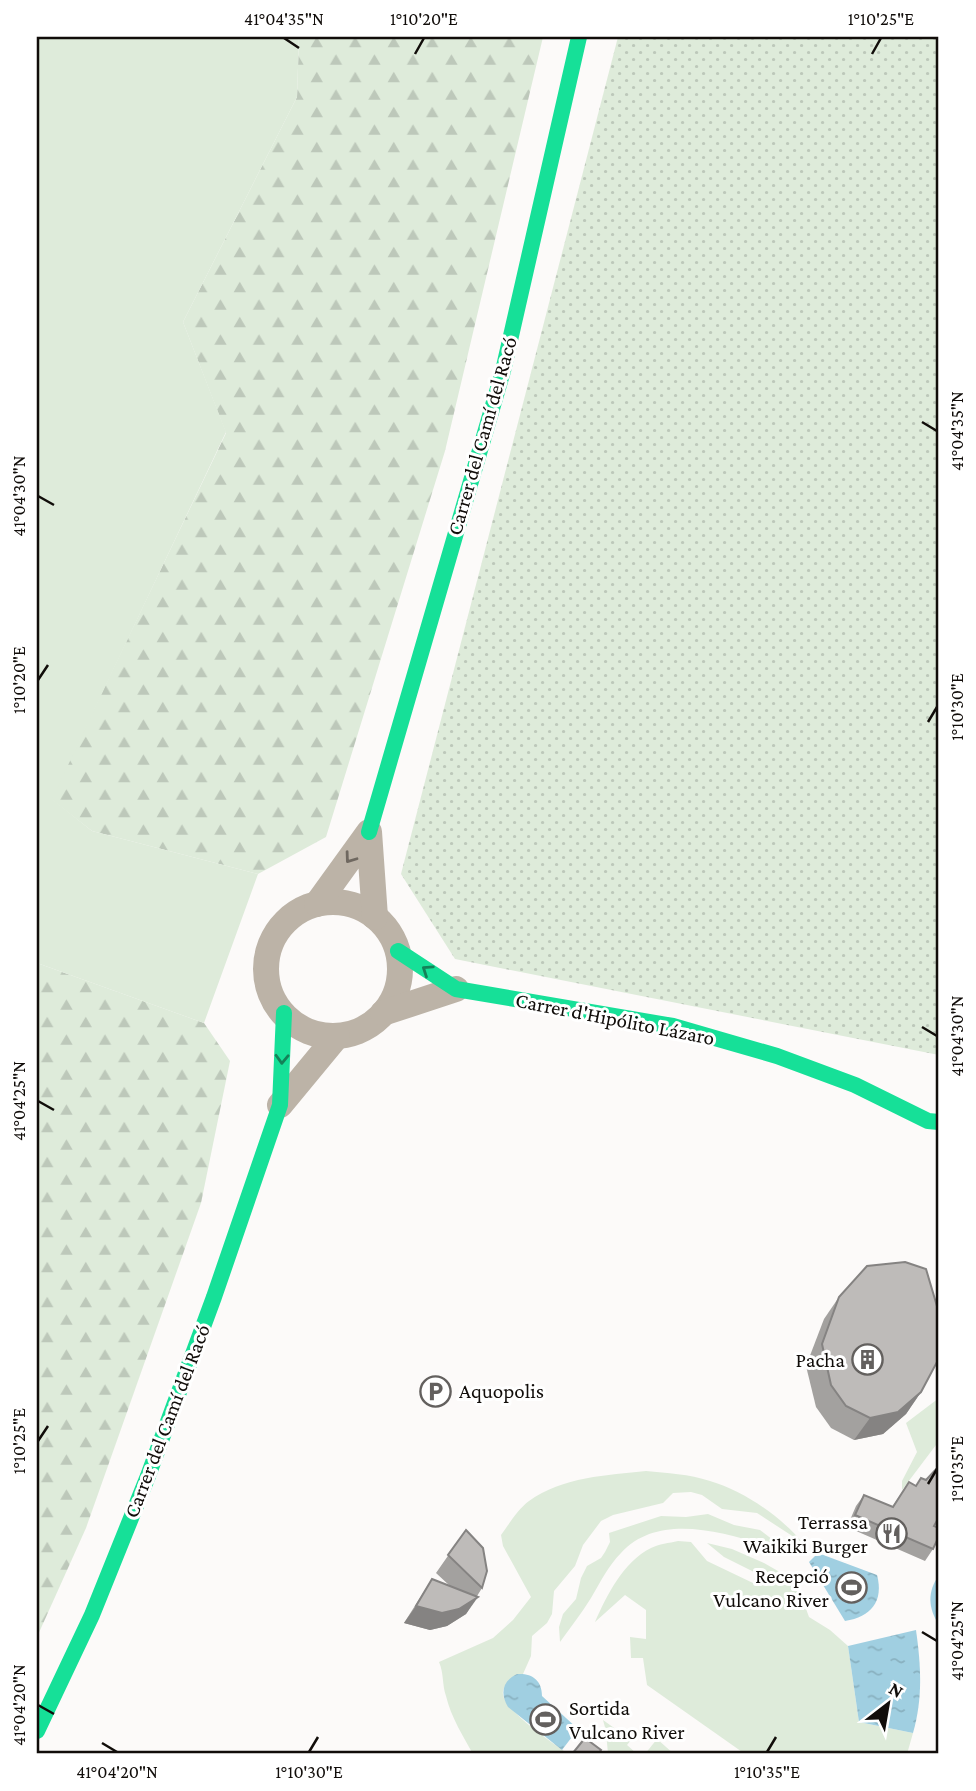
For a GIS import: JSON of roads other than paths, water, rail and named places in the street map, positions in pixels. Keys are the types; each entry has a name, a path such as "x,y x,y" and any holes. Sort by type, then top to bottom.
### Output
{"street":[{"name":"Carrer del Camí del Racó","path":"317,904 369,832 503,371 579,37"},
{"name":"Carrer del Camí del Racó","path":"369,832 375,917"},
{"path":"347,903 375,917 393,938 398,951 399,984 393,1000 383,1013 362,1029 337,1035 307,1031 277,1005 268,985 270,947 275,936 292,916 317,904 347,903"},
{"name":"Carrer d'Hipólito Lázaro","path":"398,951 456,989 673,1026 777,1056 855,1085 935,1127"},
{"name":"Carrer d'Hipólito Lázaro","path":"383,1013 456,989"},
{"name":"Carrer del Camí del Racó","path":"37,1731 92,1615 148,1476 214,1297 280,1105 284,1013"},
{"name":"Carrer del Camí del Racó","path":"280,1105 337,1035"}],"water":[{"name":"Recepció Vulcano River","path":"818,1553 877,1575 879,1593 868,1612 845,1621 809,1562"},
{"path":"939,1575 939,1625 930,1600 932,1588"},
{"path":"916,1630 920,1682 913,1733 859,1722 848,1646"},
{"name":"Sortida Vulcano River","path":"517,1674 535,1679 542,1696 578,1729 562,1750 508,1707 504,1697 505,1684"}],"place":[{"name":"Pacha","path":"868,1360"},
{"name":"Aquopolis","path":"436,1391"},
{"name":"Terrassa Waikiki Burger","path":"891,1534"},
{"name":"Recepció Vulcano River","path":"852,1588"},
{"name":"Sortida Vulcano River","path":"546,1720"}]}
